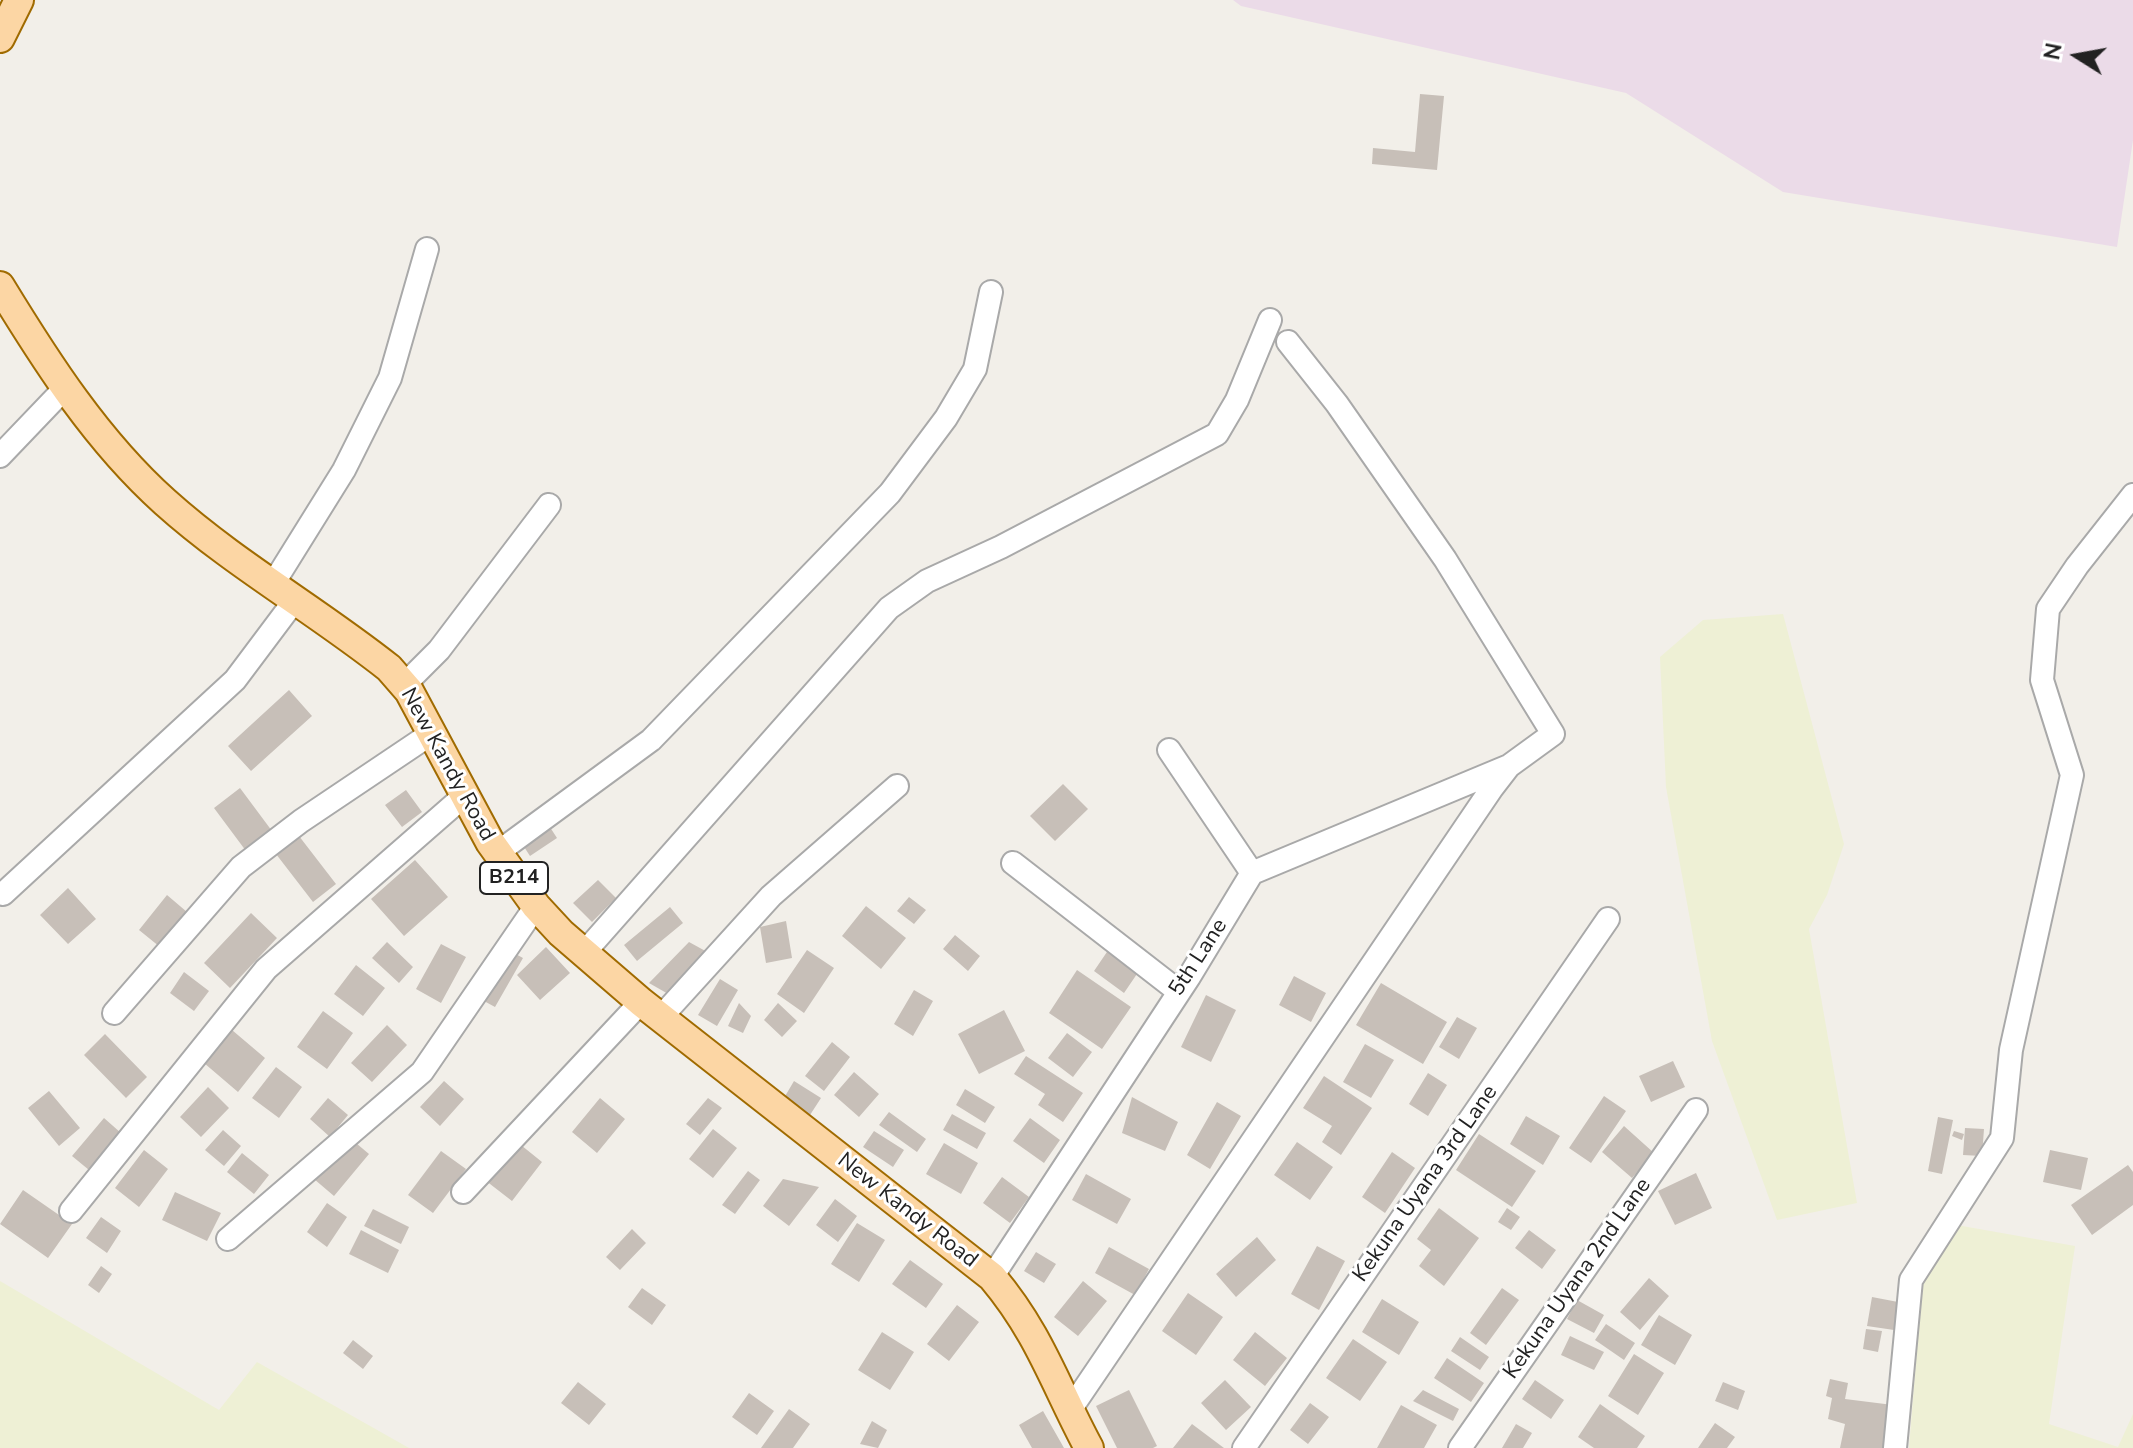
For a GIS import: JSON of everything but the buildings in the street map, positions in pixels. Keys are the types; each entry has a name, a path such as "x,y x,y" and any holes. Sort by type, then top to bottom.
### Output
{"main road":[{"path":"0,38 19,0"},
{"name":"New Kandy Road","path":"0,286 65,388 101,435 165,502 284,592 346,634 389,668 404,685 497,853 536,906 583,954 992,1277 1021,1312 1089,1448"}],"street":[{"path":"3,894 235,680 284,592 390,378 427,249"},
{"path":"497,853 651,740 890,493 946,418 975,369 991,292"},
{"path":"583,954 889,608 927,581 1029,533 1217,434 1237,400 1270,320"},
{"path":"1169,750 1252,873 1509,766 1553,734 1445,559 1337,404 1288,342"},
{"path":"0,456 65,388"},
{"path":"1895,1448 1911,1280 2002,1138 2011,1050 2072,775 2042,680 2048,609 2133,495"},
{"path":"404,685 439,650 549,505"},
{"path":"114,1013 241,867 301,821 432,733"},
{"path":"1070,1410 1509,766"},
{"path":"463,1192 771,896 897,786"},
{"path":"71,1211 266,969 464,796"},
{"path":"1013,863 1178,991"},
{"name":"5th Lane","path":"992,1277 1252,873"},
{"path":"228,1239 422,1072 536,906"},
{"name":"Kekuna Uyana 3rd Lane","path":"1244,1448 1608,919"},
{"name":"Kekuna Uyana 2nd Lane","path":"1460,1448 1696,1110"}],"shaded area":[{"path":"1233,0 2133,0 2133,140 2117,247 1783,192 1626,93 1241,6"}],"green space":[{"path":"1783,614 1844,844 1827,895 1809,929 1857,1203 1777,1220 1712,1041 1666,787 1660,657 1703,620"},
{"path":"1951,1224 2075,1246 2049,1424 2118,1447 2133,1414 2133,1448 1909,1448 1922,1286"},
{"path":"0,1281 219,1410 257,1362 409,1448 0,1448"}]}
